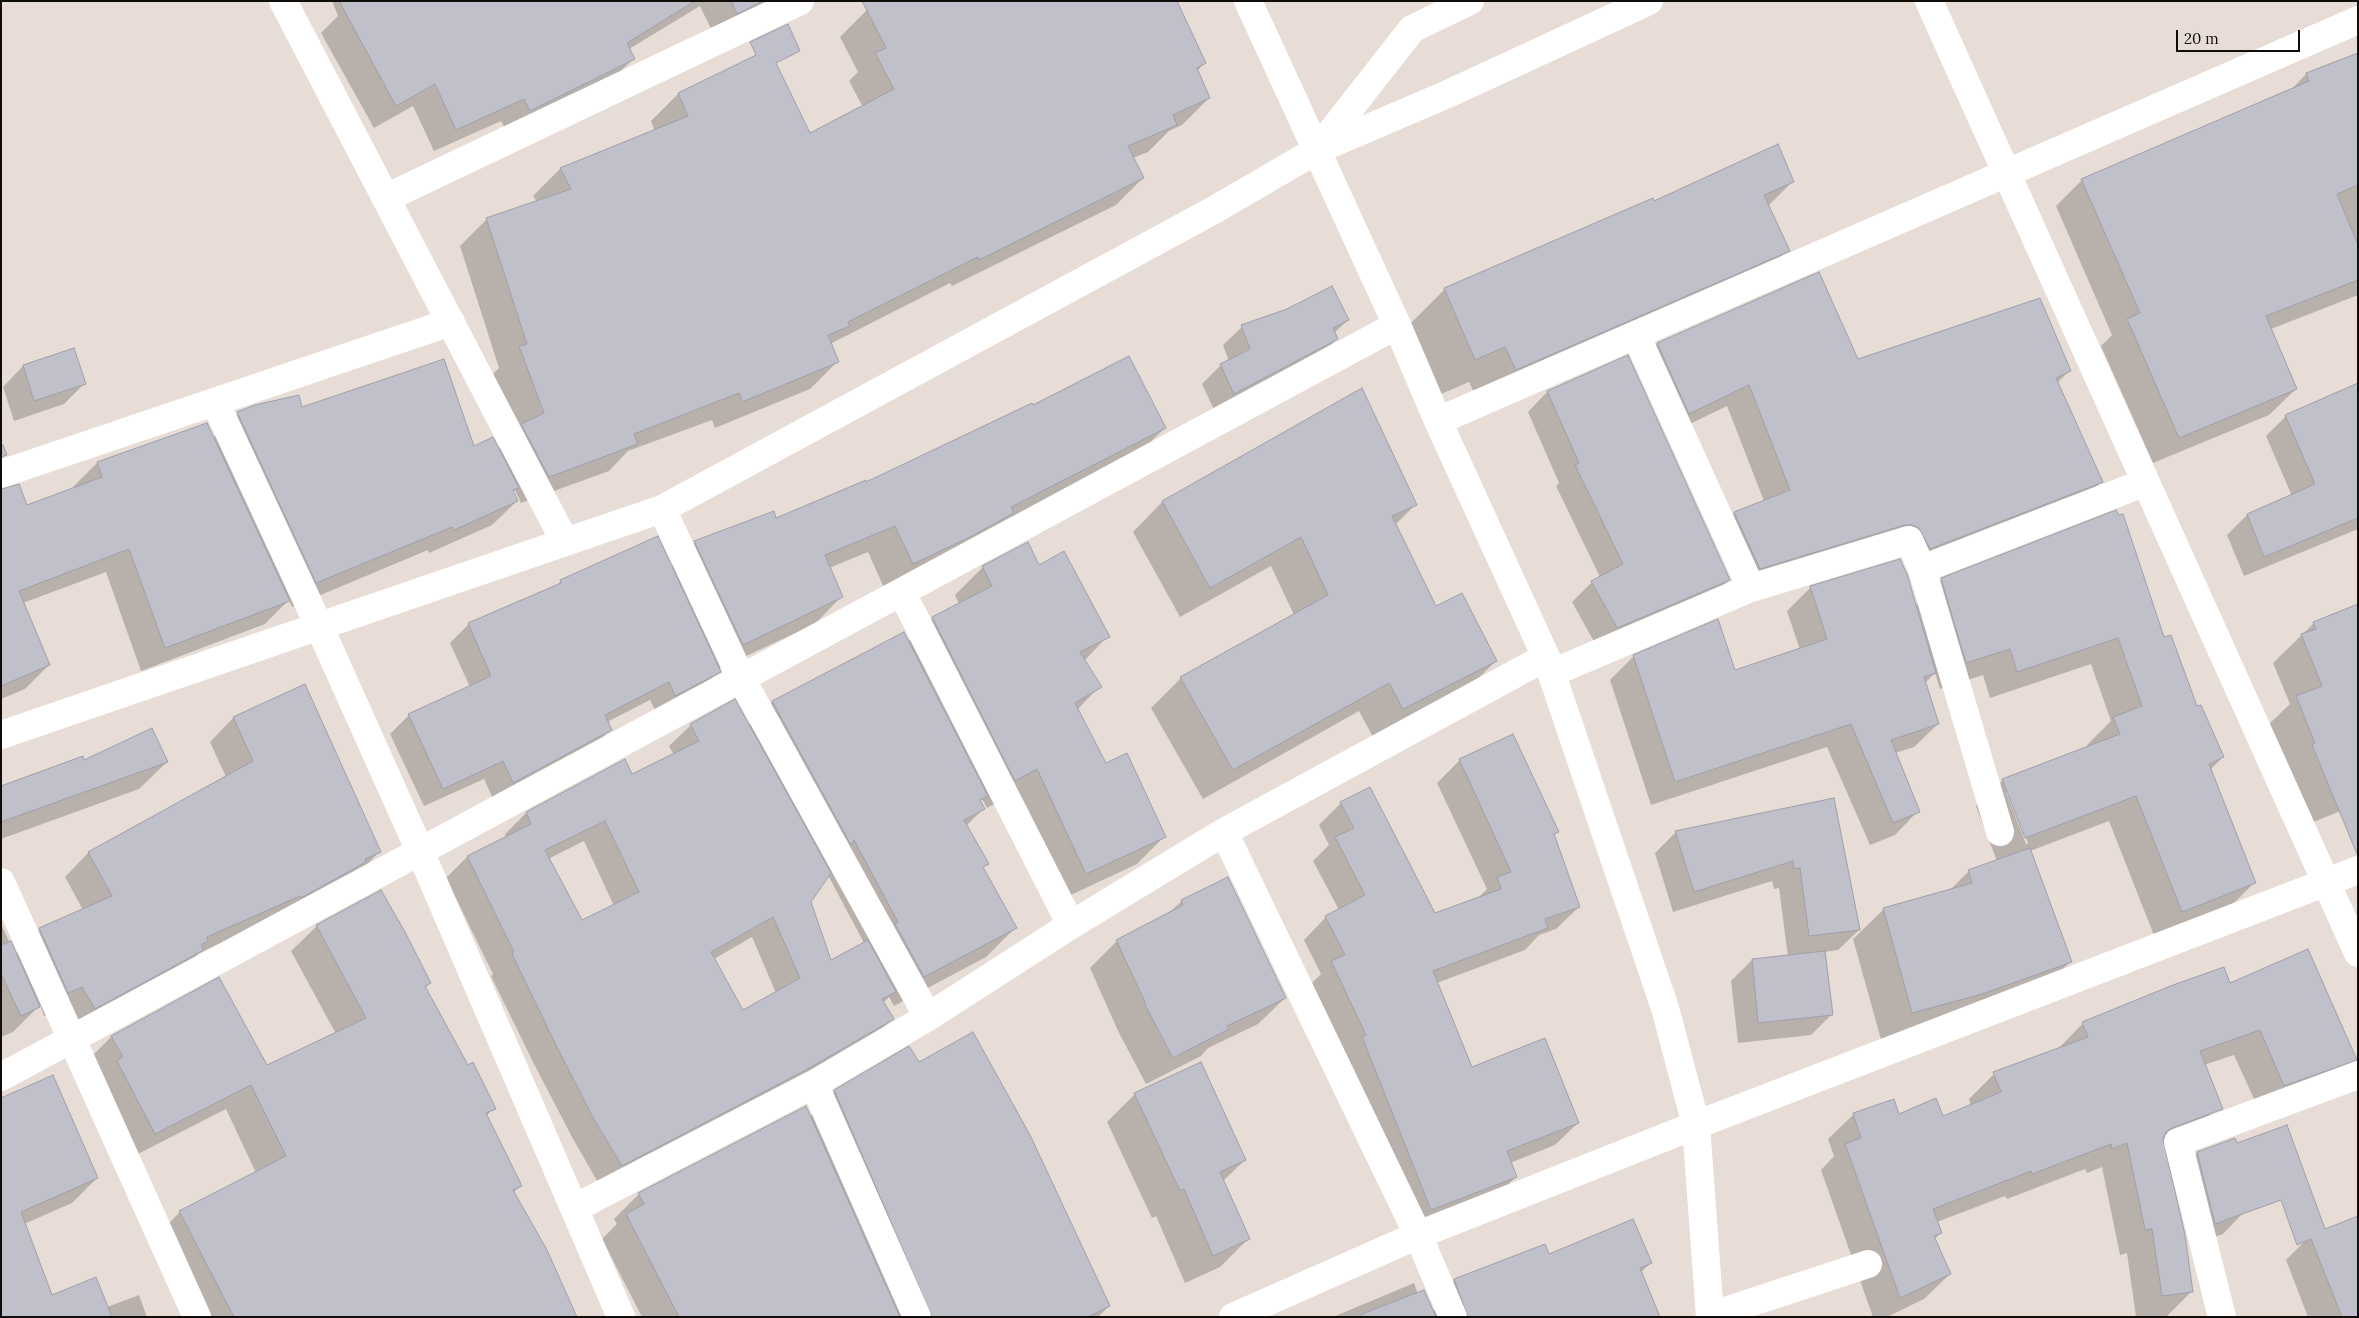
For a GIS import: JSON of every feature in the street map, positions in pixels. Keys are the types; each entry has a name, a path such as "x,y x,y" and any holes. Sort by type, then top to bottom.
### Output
{"street":[{"path":"283,1 565,542"},
{"path":"386,198 800,1"},
{"path":"1248,1 1397,325 1438,421 1549,665 1665,1008 1696,1125 1710,1316 1868,1264"},
{"path":"1317,150 1412,29 1470,1"},
{"path":"1,735 662,509 1214,210 1317,150 1450,93 1649,1"},
{"path":"1929,1 2358,953"},
{"path":"1438,421 2358,20"},
{"path":"1,474 451,322"},
{"path":"1,1077 1397,325"},
{"path":"1636,335 1751,588"},
{"path":"215,402 319,626 420,852 621,1317"},
{"path":"1922,569 2146,482"},
{"path":"662,509 741,678 928,1018"},
{"path":"575,1208 814,1084 928,1018 1071,925 1224,832 1549,665 1751,588 1909,540 1922,569 2000,832"},
{"path":"902,593 1071,925"},
{"path":"1224,832 1418,1235 1453,1317"},
{"path":"1233,1317 1418,1235 1696,1125 2358,870"},
{"path":"1,882 197,1317"},
{"path":"2222,1317 2178,1142 2358,1075"},
{"path":"814,1084 917,1317"}],"building":[{"path":"339,1 695,1 627,43 635,59 530,111 524,99 456,130 435,84 396,106"},
{"path":"731,1 763,1 737,14"},
{"path":"862,1 1177,1 1206,63 1197,68 1210,98 1173,115 1177,125 1128,146 1144,178 979,260 978,257 848,322 850,326 828,335 839,362 742,402 739,393 634,434 638,444 549,477 521,424 544,413 519,346 527,344 486,218 571,189 560,168 688,116 678,93 756,55 750,42 788,24 800,51 776,63 810,133 894,89 875,53 886,48"},
{"path":"2358,53 2358,185 2337,194 2358,245 2358,280 2266,316 2297,389 2179,438 2127,319 2140,313 2081,179 2309,81 2306,73"},
{"path":"1778,144 1794,182 1764,195 1790,251 1516,370 1505,347 1475,360 1444,288 1653,198 1654,201"},
{"path":"1819,272 1858,359 2040,298 2071,371 2056,378 2103,482 1930,549 1919,528 1905,525 1760,569 1734,512 1790,490 1749,385 1689,414 1657,343"},
{"path":"1332,286 1349,320 1333,328 1338,339 1234,394 1220,364 1250,349 1241,325 1287,309"},
{"path":"74,348 86,384 34,401 23,365"},
{"path":"1628,355 1730,580 1617,628 1591,581 1623,564 1575,465 1579,463 1547,391"},
{"path":"1129,356 1166,428 1011,507 1014,513 968,538 913,564 895,526 825,555 843,597 743,645 694,541 774,511 776,518 866,480 866,482 1032,403 1033,405"},
{"path":"444,359 474,446 493,437 519,488 513,490 518,501 454,530 452,527 316,583 237,412 255,405 299,395 302,407"},
{"path":"2358,383 2358,518 2264,557 2247,514 2315,484 2285,415"},
{"path":"1362,388 1417,505 1392,516 1436,606 1462,593 1497,661 1403,709 1389,683 1233,770 1180,677 1328,595 1301,537 1210,588 1162,501"},
{"path":"207,423 290,601 165,648 129,549 19,591 50,665 1,686 1,489 19,484 27,505 102,477 97,462"},
{"path":"3,445 7,455 1,457 1,446"},
{"path":"2116,510 2119,515 2123,514 2164,637 2171,635 2197,706 2201,705 2224,757 2209,764 2256,883 2182,912 2136,796 2025,838 2002,779 2120,734 2113,717 2142,706 2118,638 2017,672 2010,649 1966,663 1941,578"},
{"path":"658,536 721,672 675,696 669,682 605,715 612,730 513,783 503,761 443,789 408,714 491,676 468,623 561,583 560,580"},
{"path":"1028,542 1039,565 1064,551 1110,637 1080,652 1102,687 1075,703 1106,763 1127,753 1166,837 1086,874 1037,769 1015,781 932,617 992,586 982,566"},
{"path":"1900,559 1907,574 1936,673 1924,677 1939,724 1891,740 1920,812 1893,823 1851,724 1675,782 1633,655 1718,619 1735,670 1827,639 1810,586"},
{"path":"2358,604 2357,854 2312,745 2315,743 2296,696 2322,686 2301,634 2316,629 2313,622"},
{"path":"904,632 988,796 980,800 985,809 964,820 989,864 983,867 1017,928 924,977 895,924 898,922 854,840 851,845 772,701"},
{"path":"305,684 381,852 365,859 366,862 301,898 300,896 207,937 208,941 201,945 204,950 95,1009 82,987 68,993 39,928 112,896 88,852 253,761 233,717"},
{"path":"735,699 831,873 811,902 831,960 868,940 896,992 882,999 894,1019 806,1070 622,1166 592,1116 554,1041 512,954 514,952 467,856 531,824 526,812 625,759 632,774 699,741 690,724","holes":["605,821 639,892 582,920 545,850","773,917 800,978 743,1010 711,952"]},
{"path":"152,728 168,762 1,822 1,786 83,756 84,760"},
{"path":"1513,734 1559,832 1554,834 1580,907 1545,919 1548,928 1433,971 1472,1067 1545,1038 1579,1123 1507,1151 1517,1177 1431,1210 1362,1037 1366,1035 1331,961 1345,955 1325,916 1365,895 1335,837 1354,828 1340,802 1370,787 1435,913 1501,889 1497,877 1511,872 1459,759"},
{"path":"1834,798 1860,930 1809,936 1800,868 1794,869 1793,861 1694,892 1675,831"},
{"path":"2030,848 2072,962 1982,994 1912,1013 1883,908 1972,883 1968,870"},
{"path":"1228,877 1286,998 1227,1026 1229,1029 1173,1058 1145,1005 1116,940 1183,905 1181,900"},
{"path":"381,890 431,983 425,986 468,1065 473,1062 496,1109 486,1113 522,1186 513,1190 547,1250 577,1317 234,1317 179,1211 286,1156 251,1085 155,1134 117,1061 123,1057 111,1036 219,977 267,1065 366,1018 316,925"},
{"path":"11,941 40,1007 21,1016 1,974 1,945"},
{"path":"2308,949 2357,1060 2284,1086 2260,1030 2200,1051 2223,1109 2172,1128 2166,1132 2163,1139 2185,1235 2193,1292 2162,1296 2152,1229 2145,1230 2127,1143 2112,1149 2111,1144 2032,1174 2031,1171 1933,1209 1942,1233 1934,1236 1951,1274 1900,1298 1845,1144 1861,1138 1853,1113 1894,1099 1899,1114 1936,1098 1943,1116 2001,1092 1993,1072 2088,1037 2082,1022 2173,985 2224,967 2230,983"},
{"path":"1825,951 1833,1015 1758,1023 1752,959"},
{"path":"973,1032 1030,1135 1110,1306 1088,1317 932,1317 834,1090 909,1046 919,1062"},
{"path":"1201,1062 1246,1160 1220,1172 1250,1239 1213,1256 1184,1189 1180,1191 1134,1093"},
{"path":"53,1075 98,1178 21,1212 52,1295 96,1277 112,1317 1,1317 1,1098"},
{"path":"806,1106 900,1317 679,1317 626,1214 644,1204 638,1193"},
{"path":"2287,1125 2325,1229 2358,1216 2358,1317 2342,1317 2311,1239 2297,1245 2281,1200 2215,1224 2197,1152 2235,1138 2237,1143"},
{"path":"1633,1219 1652,1263 1640,1268 1660,1317 1468,1317 1454,1279 1545,1244 1549,1254"},
{"path":"1424,1290 1436,1317 1362,1317 1362,1314"}]}
